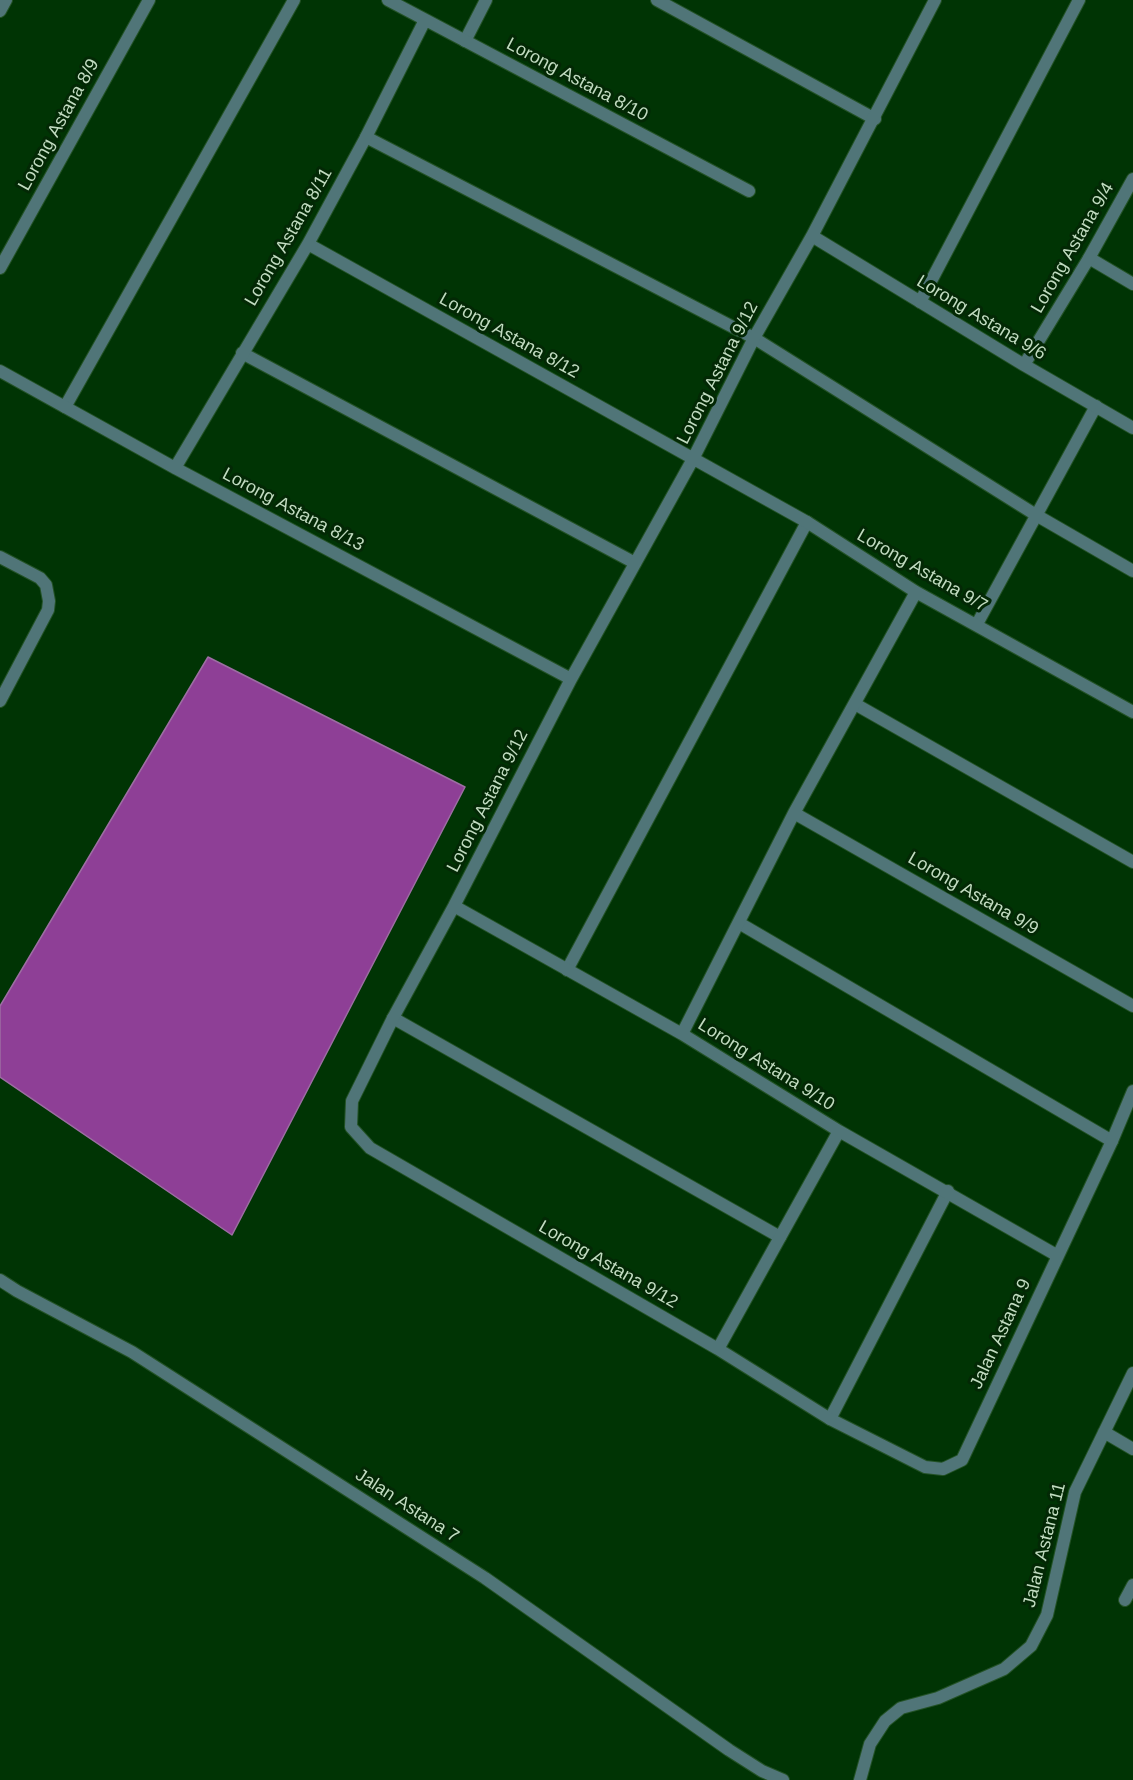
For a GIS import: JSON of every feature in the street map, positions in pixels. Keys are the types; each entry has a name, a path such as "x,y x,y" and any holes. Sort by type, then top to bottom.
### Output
{"street":[{"path":"0,11 6,0"},
{"path":"65,407 294,0"},
{"name":"Lorong Astana 8/10","path":"388,0 749,191"},
{"path":"465,41 486,0"},
{"path":"657,0 875,119"},
{"name":"Lorong Astana 9/12","path":"830,1419 718,1349 370,1148 351,1127 352,1101 393,1018 454,906 571,679 693,459 754,338 875,119 935,0"},
{"path":"921,302 1079,0"},
{"name":"Lorong Astana 8/9","path":"0,268 147,1"},
{"name":"Lorong Astana 8/11","path":"175,468 308,244 366,137 425,20"},
{"path":"366,137 754,338 1036,516 1133,570"},
{"name":"Lorong Astana 9/4","path":"1024,365 1089,258 1133,179"},
{"name":"Lorong Astana 9/6","path":"812,236 1024,365 1133,428"},
{"name":"Lorong Astana 8/12","path":"308,244 693,459"},
{"path":"1089,258 1133,284"},
{"path":"242,353 635,562"},
{"name":"Lorong Astana 8/13","path":"0,371 175,468 571,679"},
{"path":"977,624 1096,406"},
{"name":"Lorong Astana 9/7","path":"693,459 807,522 916,592 1133,712"},
{"path":"567,970 807,522"},
{"path":"0,557 40,578 46,585 49,601 48,610 0,701"},
{"path":"682,1034 794,813 916,592"},
{"path":"855,704 1133,862"},
{"name":"Lorong Astana 9/9","path":"794,813 1133,1006"},
{"name":"Lorong Astana 9/10","path":"454,906 682,1034 838,1131 948,1191 1058,1256"},
{"path":"739,923 1112,1141"},
{"path":"393,1018 780,1237"},
{"name":"Jalan Astana 9","path":"830,1419 925,1467 943,1469 962,1460 1112,1141 1133,1091"},
{"path":"718,1349 838,1131"},
{"path":"830,1419 948,1191"},
{"name":"Jalan Astana 7","path":"0,1280 132,1352 485,1578 729,1750 762,1771 783,1780"},
{"name":"Jalan Astana 11","path":"860,1780 870,1744 885,1721 902,1708 938,1698 1004,1669 1031,1646 1047,1615 1075,1492 1133,1373"},
{"path":"1104,1432 1133,1449"},
{"path":"1125,1600 1133,1585"}],"shaded area":[{"path":"208,657 465,787 232,1235 0,1077 0,1006"}]}
